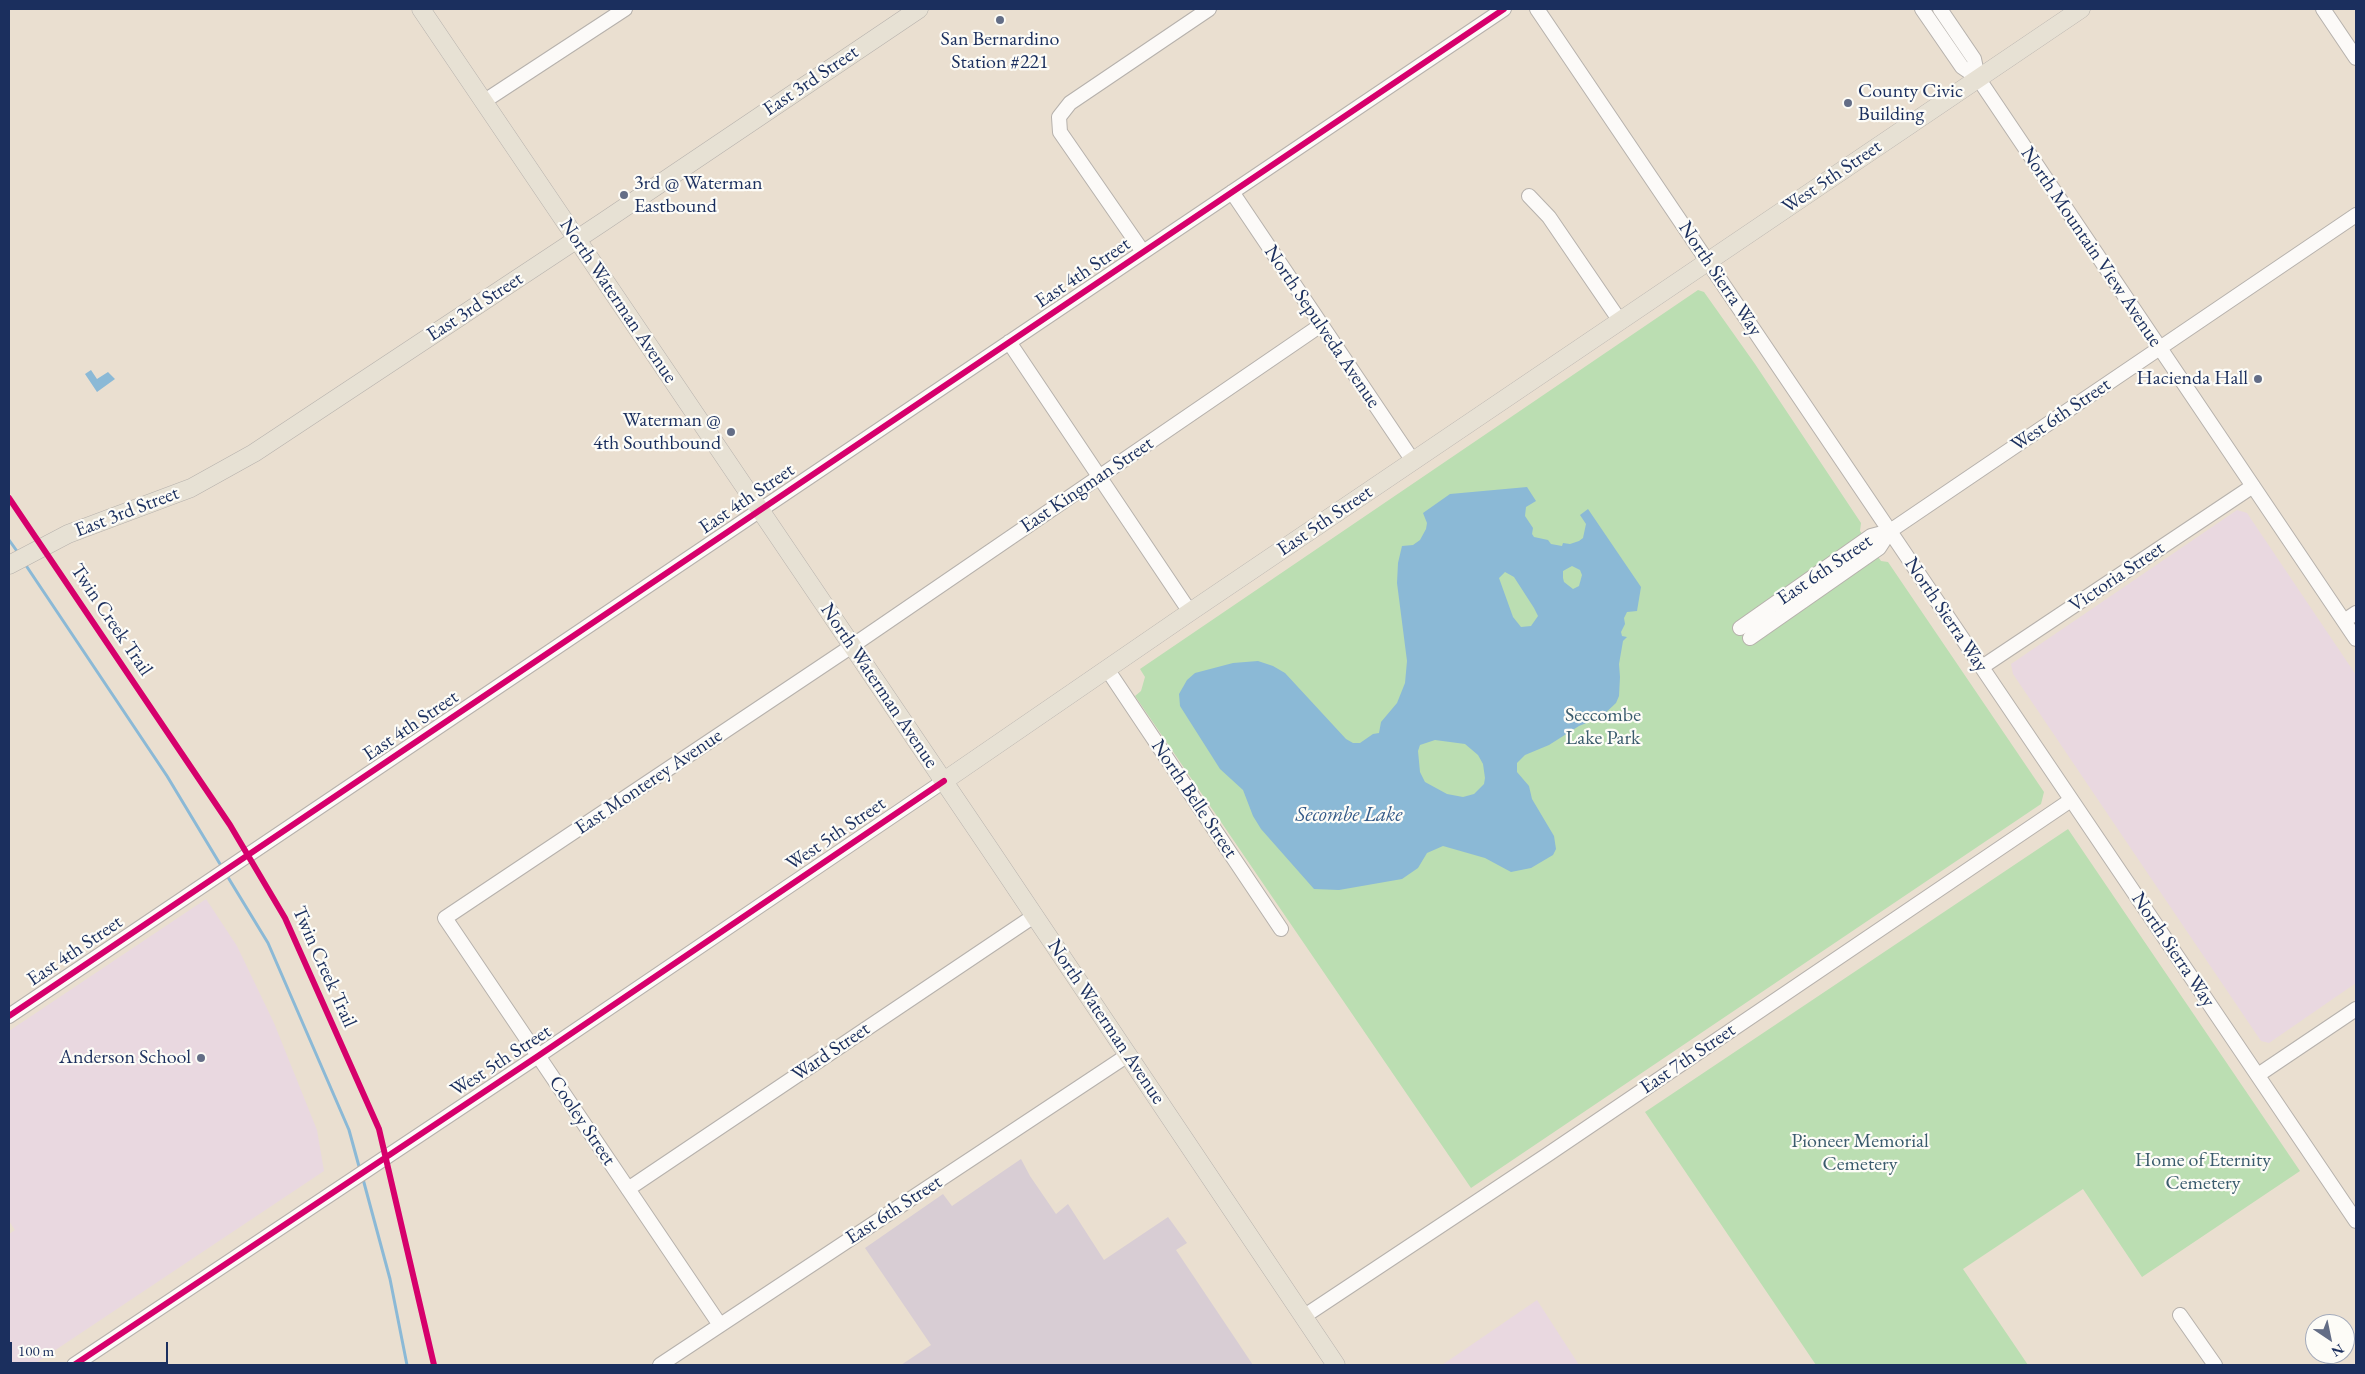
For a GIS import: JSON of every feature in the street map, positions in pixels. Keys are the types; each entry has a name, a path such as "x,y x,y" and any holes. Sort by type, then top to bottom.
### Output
{"main road":[{"name":"North Waterman Avenue","path":"421,9 1336,1365"},
{"name":"East 3rd Street","path":"9,565 68,534 182,492 222,472 576,240 918,9"},
{"name":"West 5th Street","path":"1708,262 2081,9"},
{"name":"East 5th Street","path":"944,782 1106,669 1708,262"}],"street":[{"path":"483,102 625,9"},
{"path":"1143,252 1060,132 1059,117 1070,103 1209,9"},
{"name":"East 4th Street","path":"9,1016 1504,9"},
{"name":"North Sierra Way","path":"1537,9 2356,1221"},
{"name":"North Mountain View Avenue","path":"1922,9 1962,67 1978,78 2356,639"},
{"name":"North Mountain View Avenue","path":"1940,9 1974,59 1978,78"},
{"path":"2323,9 2356,58"},
{"name":"North Sepulveda Avenue","path":"1232,192 1413,461"},
{"path":"1529,196 1549,217 1620,321"},
{"name":"West 6th Street","path":"1890,531 2356,215"},
{"name":"East Kingman Street","path":"852,646 1321,325"},
{"path":"1009,342 1190,612"},
{"name":"Victoria Street","path":"1982,667 2253,486"},
{"name":"East 6th Street","path":"1745,633 1871,536 1890,531"},
{"path":"2344,621 2356,613"},
{"name":"East Monterey Avenue","path":"445,918 852,646"},
{"name":"North Belle Street","path":"1106,669 1282,929"},
{"name":"West 5th Street","path":"74,1365 538,1056 944,782"},
{"name":"East 7th Street","path":"1303,1316 1554,1150 2071,800"},
{"name":"Ward Street","path":"628,1189 1034,916"},
{"name":"Cooley Street","path":"445,918 720,1325"},
{"path":"2258,1075 2356,1009"},
{"name":"East 6th Street","path":"660,1365 1128,1055"},
{"path":"2180,1315 2215,1365"}],"shaded area":[{"path":"2237,510 2247,513 2356,675 2356,983 2269,1043 2261,1041 2013,674 2011,664"},
{"path":"206,899 237,946 274,1023 317,1130 324,1171 33,1365 9,1365 9,1234 15,1230 9,1221 9,1031"},
{"path":"1021,1159 1030,1176 1056,1214 1068,1204 1104,1260 1168,1217 1187,1243 1176,1250 1253,1365 901,1365 931,1345 865,1248 943,1194 952,1206"},
{"path":"1537,1300 1579,1365 1442,1365"}],"green space":[{"name":"Seccombe Lake Park","path":"1698,290 1704,292 1755,364 1861,523 1860,531 1881,561 1888,562 2044,792 2041,804 1471,1188 1135,696 1141,691 1145,677 1140,669"},
{"name":"Pioneer Memorial Cemetery","path":"2068,829 2300,1171 2142,1277 2083,1189 1963,1269 2028,1365 1816,1365 1645,1112"}],"water":[{"path":"91,370 97,379 108,372 115,379 97,392 85,374"},
{"name":"Secombe Lake","path":"1527,487 1536,501 1526,507 1525,516 1533,528 1532,534 1534,537 1548,540 1551,544 1562,546 1563,543 1570,544 1583,538 1586,524 1580,515 1588,509 1641,587 1637,611 1627,612 1624,618 1625,624 1621,632 1622,636 1627,637 1623,641 1619,664 1619,696 1616,703 1601,717 1579,726 1549,745 1525,755 1517,763 1517,772 1529,786 1532,799 1554,836 1556,849 1553,855 1531,868 1511,872 1485,858 1443,846 1427,853 1418,868 1402,879 1339,890 1314,889 1261,829 1253,816 1243,790 1220,769 1180,706 1179,694 1187,680 1195,673 1233,663 1258,661 1273,666 1285,673 1346,739 1353,743 1360,743 1373,734 1379,733 1381,722 1397,703 1405,683 1407,661 1397,583 1398,563 1402,546 1413,545 1420,540 1427,523 1423,513 1450,494","holes":["1572,566 1580,570 1582,575 1579,586 1573,589 1564,582 1563,578 1563,571","1505,572 1514,577 1538,616 1531,626 1521,627 1513,617 1499,578","1435,740 1465,744 1478,755 1483,764 1484,784 1474,794 1463,797 1447,794 1425,782 1420,772 1418,751 1420,745"]}],"waterway":[{"path":"9,540 19,554"},
{"path":"25,564 167,776 223,869"},
{"path":"226,874 268,943 349,1130 360,1170"},
{"path":"363,1179 390,1279 407,1365"}],"cycle path":[{"path":"9,1016 1504,9"},
{"name":"Twin Creek Trail","path":"9,498 230,825 285,918 379,1129 434,1365"},
{"path":"74,1365 538,1056 944,781"}],"place":[{"name":"San Bernardino Station #221","path":"1000,20"},
{"name":"County Civic Building","path":"1848,103"},
{"name":"3rd @ Waterman Eastbound","path":"624,195"},
{"name":"Hacienda Hall","path":"2258,379"},
{"name":"Waterman @ 4th Southbound","path":"731,432"},
{"name":"Anderson School","path":"201,1058"}],"park label":[{"name":"Home of Eternity Cemetery","path":"2203,1172"}]}
